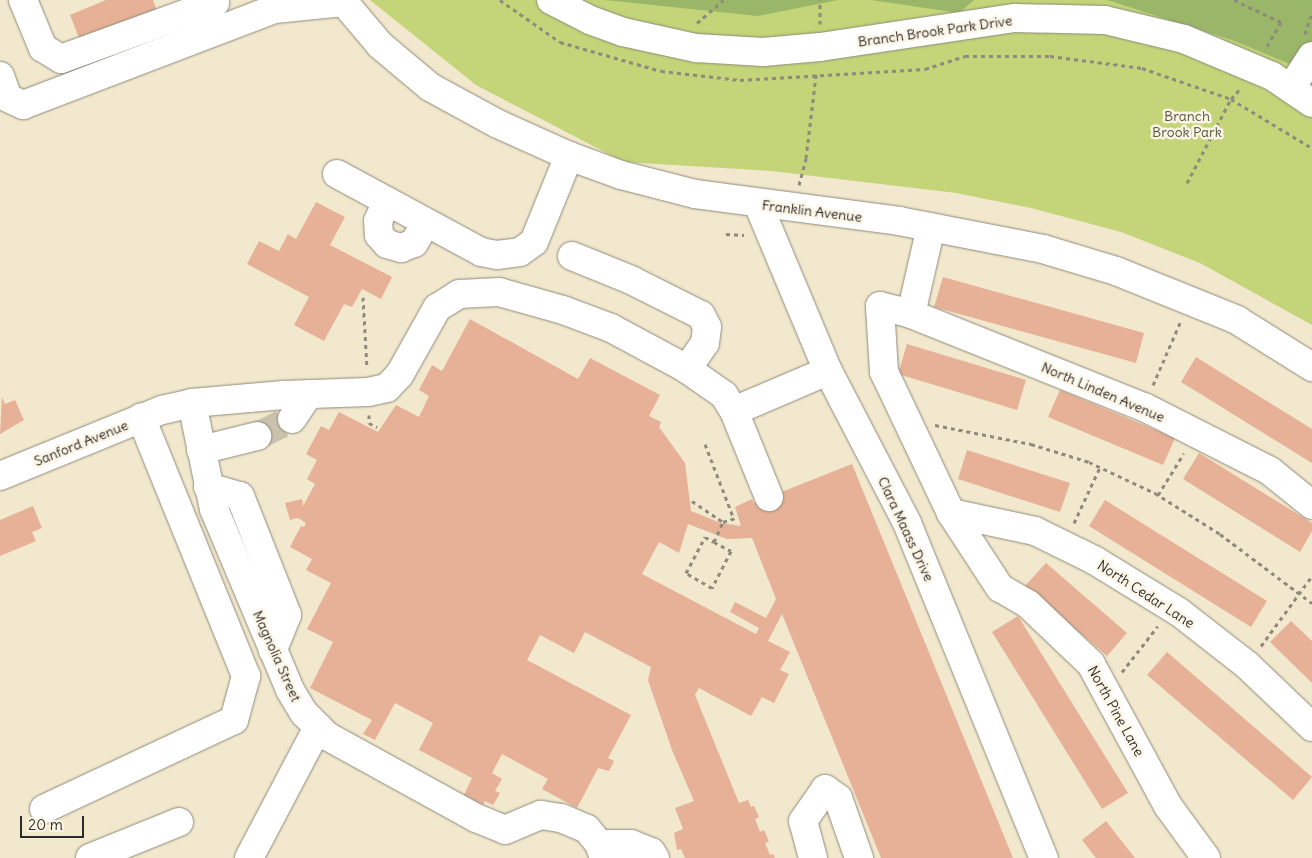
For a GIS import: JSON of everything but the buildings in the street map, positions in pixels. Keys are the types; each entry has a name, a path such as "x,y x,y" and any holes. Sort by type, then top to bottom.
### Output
{"street":[{"path":"23,0 43,48 61,59 215,1 225,28"},
{"name":"Branch Brook Park Drive","path":"551,0 590,20 623,32 696,48 763,52 820,47 1015,18 1105,20 1184,40 1272,76 1301,96"},
{"path":"0,76 8,98 23,105 225,28 278,5 343,1"},
{"name":"Franklin Avenue","path":"343,1 380,45 430,87 498,124 569,156 621,175 694,194 931,227 1043,249 1116,271 1237,320 1312,367"},
{"path":"1301,96 1308,47"},
{"path":"337,174 426,224 481,252 497,255 520,252 534,242 569,156"},
{"path":"387,201 378,221 380,235 387,244 401,248 414,242 426,224"},
{"name":"Clara Maass Drive","path":"758,204 828,371 907,524 1044,858"},
{"path":"911,314 931,227"},
{"path":"572,256 631,280 701,315 707,327 705,343 687,369 724,396 734,412 769,497"},
{"name":"Sanford Avenue","path":"0,476 151,414 192,403 309,394 368,392 387,388 400,374 437,308 459,294 499,292 563,310 611,328 687,369"},
{"name":"North Linden Avenue","path":"913,433 884,372 880,306 911,314 1144,406 1270,471 1312,505"},
{"path":"734,412 828,371"},
{"path":"292,419 309,394"},
{"name":"Magnolia Street","path":"192,403 214,509 273,650 299,705 318,727 327,736 484,821 505,830 541,815 561,818 586,829 602,851"},
{"path":"44,809 234,720 246,676 151,414"},
{"path":"913,433 951,513"},
{"path":"201,450 257,436"},
{"name":"North Cedar Lane","path":"951,513 1035,531 1172,608 1247,664 1312,726"},
{"name":"North Pine Lane","path":"951,513 1000,588 1028,604 1091,664 1168,806 1206,858"},
{"path":"249,858 318,727"},
{"path":"813,858 803,821 825,789 838,798 859,858"},
{"path":"90,858 179,822"},
{"path":"602,851 631,844 651,852 655,858"}],"path":[{"path":"1234,0 1281,22"},
{"path":"1308,47 1312,12"},
{"path":"801,180 816,76"},
{"path":"1231,99 1312,148"},
{"path":"1186,183 1199,158"},
{"path":"363,297 368,374"},
{"path":"1144,406 1180,323"},
{"path":"913,433 938,424 1031,444 1100,467 1158,495 1220,534 1312,603"},
{"path":"1158,495 1196,433"},
{"path":"705,444 736,518 723,522 714,542"},
{"path":"1064,546 1100,467"},
{"path":"692,501 723,522"},
{"path":"705,537 714,542 731,551 712,588 686,573 705,537"},
{"path":"1247,664 1312,576"},
{"path":"1106,692 1172,608"}],"green space":[{"name":"Branch Brook Park","path":"370,0 1312,0 1312,325 1200,263 1121,232 1031,208 956,193 771,171 624,162 476,85"},
{"path":"605,0 838,0 758,16"},
{"path":"871,0 974,0 959,13"},
{"path":"1107,0 1312,0 1312,73 1232,40"}],"tunnel":[{"path":"257,436 292,419"}]}
